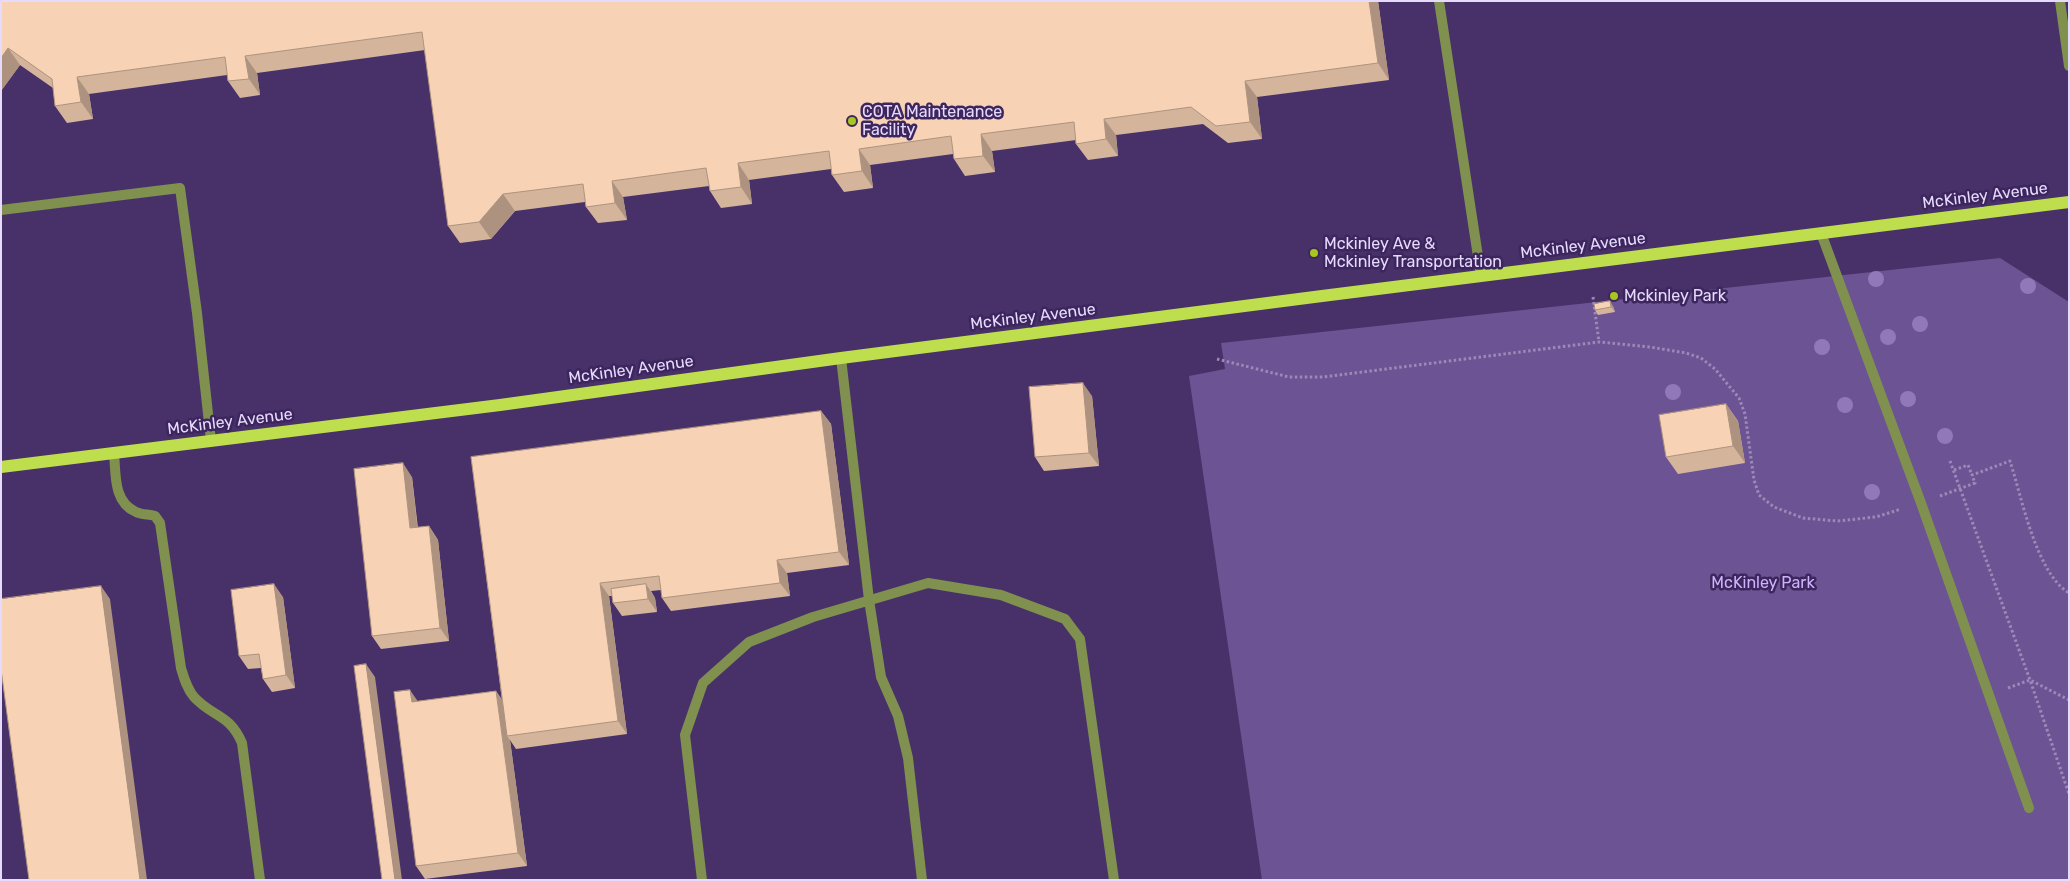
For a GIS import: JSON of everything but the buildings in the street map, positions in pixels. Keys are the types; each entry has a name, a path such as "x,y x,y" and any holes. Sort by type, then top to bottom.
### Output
{"main road":[{"name":"McKinley Avenue","path":"1,468 500,405 841,358 2069,202"}],"lane":[{"path":"1439,1 1481,276"},
{"path":"2060,1 2069,66"},
{"path":"1,210 180,188 197,313 211,441"},
{"path":"1821,233 1922,503 2029,808"},
{"path":"841,358 869,600 881,677 898,716 908,758 922,880"},
{"path":"114,453 118,494 124,505 138,513 155,516 160,523 181,668 186,683 194,696 204,706 228,721 242,744 260,880"},
{"path":"702,880 685,735 702,683 749,642 813,617 928,583 1001,595 1065,619 1080,639 1114,880"}],"path":[{"path":"1593,297 1599,342"},
{"path":"1216,359 1289,377 1323,377 1599,342 1650,347 1686,353 1701,358 1715,369 1739,398 1745,414 1754,480 1759,495 1774,507 1803,518 1837,521 1876,517 1922,503 1975,483 1968,465 1954,470"},
{"path":"1950,461 2030,680 2069,794"},
{"path":"1972,475 2010,462 2040,559 2055,582 2069,593"},
{"path":"1989,695 2030,680 2069,700"}],"green space":[{"name":"McKinley Park","path":"2000,258 2069,302 2069,880 1262,880 1189,376 1225,369 1221,343"}],"place":[{"name":"COTA Maintenance Facility","path":"852,121"},
{"name":"Mckinley Ave & Mckinley Transportation","path":"1314,253"},
{"name":"Mckinley Park","path":"1614,296"}]}
